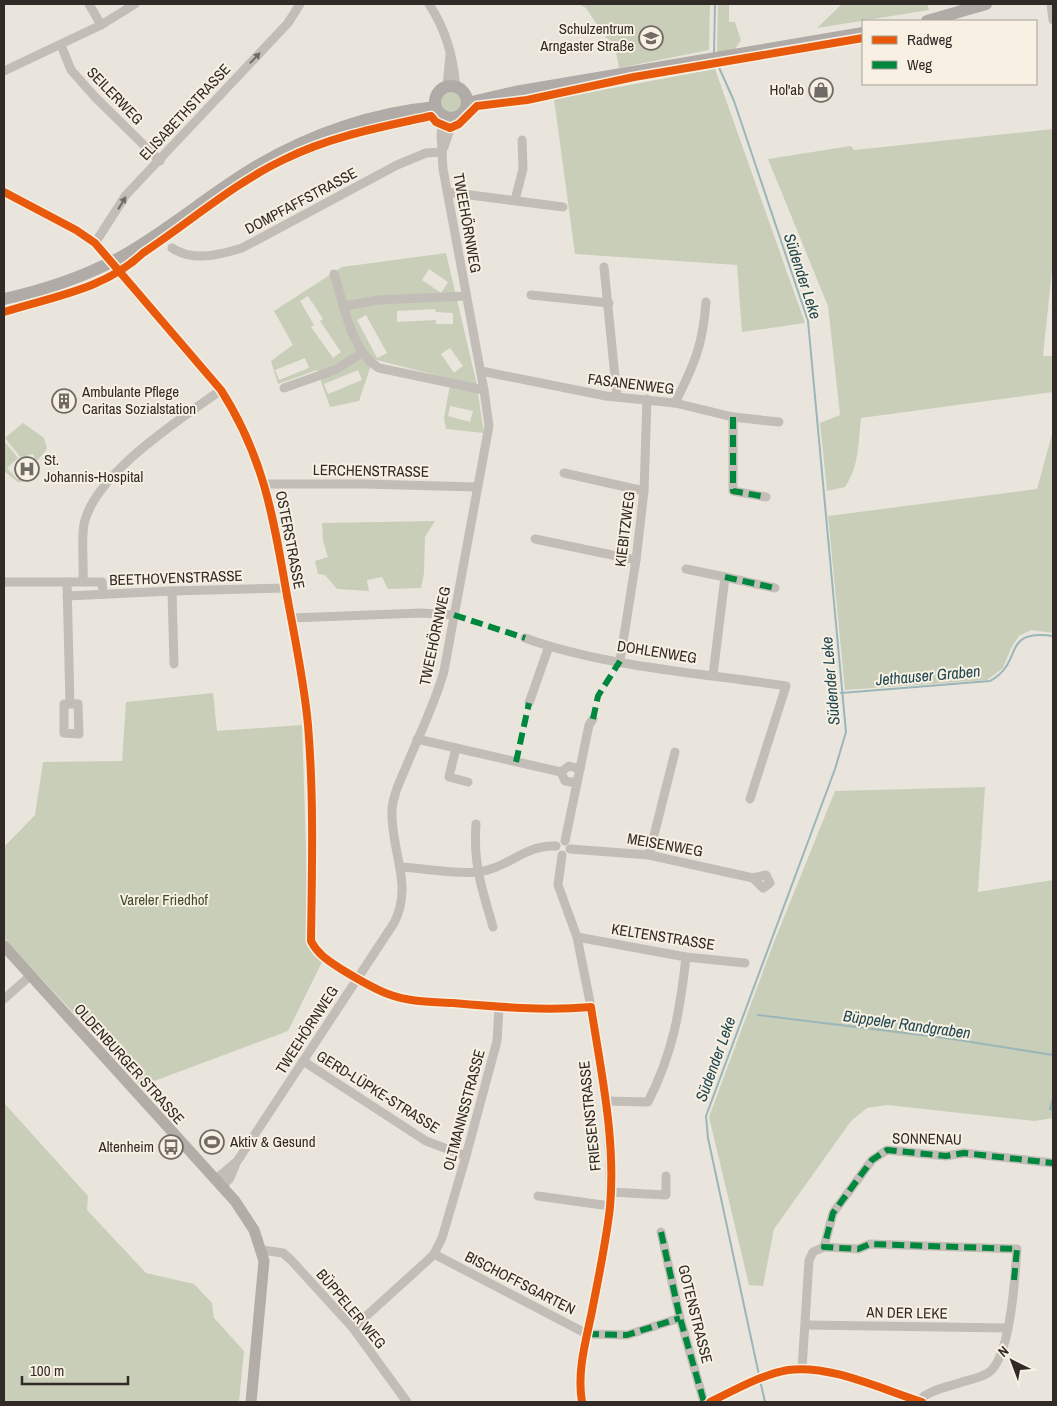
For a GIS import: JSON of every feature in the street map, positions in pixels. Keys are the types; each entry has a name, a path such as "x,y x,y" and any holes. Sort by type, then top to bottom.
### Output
{"main road":[{"path":"930,20 986,4"},
{"path":"442,109 440,91 515,92 862,33"},
{"path":"4,299 63,283 111,262 273,158 332,131 376,116 442,109 462,113 459,92"},
{"name":"OLDENBURGER STRASSE","path":"4,946 218,1183 249,1220 262,1250 264,1262 252,1402"}],"street":[{"path":"89,4 101,25"},
{"path":"4,71 101,25 135,4"},
{"name":"ELISABETHSTRASSE","path":"95,243 126,195 288,23 300,4"},
{"path":"428,4 444,29 454,64 459,92"},
{"path":"1051,4 1053,20"},
{"name":"SEILERWEG","path":"60,45 71,70 95,97 160,161"},
{"name":"TWEEHÖRNWEG","path":"218,1183 236,1162 304,1061 400,912 403,900 400,867 392,820 393,798 441,682 488,426 481,371 446,192 442,152 442,109"},
{"path":"515,200 523,169 522,140"},
{"name":"DOMPFAFFSTRASSE","path":"172,248 182,256 196,256 221,255 242,248 404,161 426,153 442,152"},
{"name":"OSTERSTRASSE","path":"4,192 76,230 95,243 221,390 238,417 265,484 286,588 308,725 313,833 311,941 322,956 357,979"},
{"path":"446,192 563,207"},
{"path":"604,266 617,397"},
{"path":"334,274 362,353 370,363 379,368 484,390"},
{"path":"531,295 608,304"},
{"path":"345,306 378,300 465,296"},
{"path":"675,403 692,370 703,338 706,302"},
{"path":"284,388 335,370 362,353"},
{"name":"FASANENWEG","path":"481,371 617,397 675,403 733,417 779,422"},
{"path":"83,581 84,525 91,507 101,492 125,464 221,390"},
{"name":"KIEBITZWEG","path":"620,661 636,560 644,490 647,399"},
{"path":"733,417 733,490 766,497"},
{"path":"564,473 644,490"},
{"name":"LERCHENSTRASSE","path":"265,484 476,487"},
{"path":"535,539 636,560"},
{"path":"686,569 775,588"},
{"path":"713,675 724,576"},
{"path":"4,582 102,582 102,594"},
{"path":"67,582 70,704"},
{"name":"BEETHOVENSTRASSE","path":"67,596 172,590 286,588"},
{"path":"172,590 174,664"},
{"path":"291,618 421,613 454,616"},
{"name":"DOHLENWEG","path":"525,638 549,646 620,661 786,686 750,799"},
{"path":"528,703 549,646"},
{"path":"565,841 589,726 594,718"},
{"path":"417,739 561,772 569,766 580,769"},
{"path":"456,748 449,777 468,782"},
{"path":"648,855 675,752"},
{"path":"561,772 565,781 577,784"},
{"path":"476,824 474,846 477,872 493,927"},
{"path":"556,846 559,842 565,841"},
{"path":"556,846 557,852 562,855 568,853 570,849 569,844 565,841"},
{"path":"400,867 477,872 501,866 531,848 543,845 556,846"},
{"name":"MEISENWEG","path":"570,849 648,855 753,878"},
{"name":"FRIESENSTRASSE","path":"562,855 558,885 577,937 591,1007 606,1101 610,1158 610,1206 581,1362 582,1402"},
{"name":"KELTENSTRASSE","path":"577,937 686,956 745,963"},
{"path":"606,1101 648,1102 661,1076 672,1045 680,1009 686,956"},
{"path":"4,999 30,976"},
{"path":"357,979 378,990 400,998 499,1007 561,1010 591,1007"},
{"name":"OLTMANNSSTRASSE","path":"353,1328 434,1254 442,1238 497,1041 499,1007"},
{"name":"GERD-LÜPKE-STRASSE","path":"304,1061 426,1141 466,1156"},
{"name":"SONNENAU","path":"824,1247 833,1213 872,1160 887,1150 946,1156 964,1153 1053,1163"},
{"path":"610,1192 666,1195 666,1176"},
{"path":"538,1196 610,1206"},
{"name":"GOTENSTRASSE","path":"661,1232 680,1318 704,1402"},
{"path":"710,1402 754,1380 802,1369 830,1373 920,1402 922,1397 938,1390 989,1372 999,1361 1006,1345 1017,1249 870,1244 858,1249 824,1247 813,1252 809,1260 802,1369"},
{"name":"BÜPPELER WEG","path":"262,1250 283,1253 353,1328 407,1402"},
{"name":"BISCHOFFSGARTEN","path":"434,1254 587,1334 627,1335 680,1318"},
{"name":"AN DER LEKE","path":"806,1325 1007,1328"}],"green space":[{"name":"Schulzentrum Arngaster Straße","path":"579,4 710,4 709,50 619,68 615,47 604,35 586,8"},
{"path":"718,4 729,4 729,22 735,22 741,40 735,49 717,52"},
{"path":"842,4 927,4 929,10 862,20 817,28"},
{"path":"715,69 805,323 742,332 737,265 575,254 554,99"},
{"path":"451,91 459,94 462,102 459,110 451,113 443,110 440,102 443,94"},
{"path":"1053,129 1053,260 1043,356 1053,356 1053,392 861,418 858,453 850,479 845,487 827,491 820,423 840,415 828,306 768,159 851,146 854,150"},
{"path":"446,253 476,381 484,433 446,429 444,418 451,379 373,359 359,401 330,407 317,370 278,384 271,361 293,345 274,311 342,267","holes":["429,269 448,282 441,293 422,280","308,296 323,319 320,321 341,352 333,358 311,327 314,325 300,301","435,309 436,312 453,313 453,324 436,324 436,320 397,322 397,311","366,315 387,353 377,358 357,320","450,348 463,366 454,373 441,354","305,358 309,368 279,380 275,370","358,370 362,380 328,394 324,384","450,406 473,411 470,422 448,416"]},
{"path":"23,423 44,438 47,449 38,460 35,459 33,454 28,455 27,458 33,461 34,466 24,482 18,482 4,471 4,441 18,458 7,468 17,479 30,469 5,438"},
{"path":"1053,431 1053,633 1031,630 1019,636 1011,648 1003,668 987,680 845,690 828,516 1037,489"},
{"path":"435,521 425,537 424,573 421,588 388,589 382,577 367,580 369,591 337,589 325,575 318,574 315,561 328,557 323,541 322,523"},
{"name":"Vareler Friedhof","path":"213,693 217,731 302,725 309,943 312,953 322,962 288,1031 141,1086 4,938 4,847 35,815 43,762 122,761 126,702"},
{"path":"985,787 978,892 1053,880 1053,1118 1035,1121 887,1105 867,1108 851,1121 774,1229 763,1286 749,1285 709,1117 774,942 835,791"},
{"path":"4,1103 88,1196 87,1210 146,1273 194,1284 212,1303 214,1318 244,1351 239,1402 4,1402"}],"waterway":[{"name":"Südender Leke","path":"714,54 715,4"},
{"name":"Südender Leke","path":"717,63 734,101 808,321 846,732 835,769 706,1116 708,1138 759,1375"},
{"name":"Jethauser Graben","path":"841,693 990,681 1001,673 1007,665 1019,642 1026,637 1037,635 1053,636"},
{"name":"Büppeler Randgraben","path":"758,1015 946,1038 1053,1055"},
{"name":"Büppeler Randgraben","path":"1053,1099 1050,1109 1053,1110"},
{"name":"Südender Leke","path":"760,1380 765,1402"}],"marked path":[{"path":"733,417 733,491 766,497"},
{"path":"725,577 775,588"},
{"path":"454,615 525,638"},
{"path":"593,719 598,696 620,661"},
{"path":"516,762 529,703"},
{"path":"1014,1280 1017,1249 870,1244 858,1249 824,1247 833,1213 872,1160 887,1150 946,1156 964,1153 1053,1163"},
{"path":"661,1232 680,1318 704,1402"},
{"path":"587,1334 627,1335 680,1318"}],"cycle path":[{"path":"4,312 95,284 128,265 248,179 302,151 338,138 431,116 436,122 450,128 459,124 477,106 527,100 634,77 862,38"},
{"path":"4,192 76,230 95,243 221,390 235,414 257,463 271,511 306,708 312,806 311,941 314,946 320,954 341,969 382,992 404,999 522,1008 591,1007 609,1131 611,1182 606,1234 582,1359 580,1380 582,1402"},
{"path":"710,1402 768,1375 788,1370 804,1369 839,1374 922,1402"}],"place":[{"name":"Schulzentrum Arngaster Straße","path":"651,38"},
{"name":"Hol'ab","path":"821,90"},
{"name":"Ambulante Pflege Caritas Sozialstation","path":"64,401"},
{"name":"St. Johannis-Hospital","path":"27,469"},
{"name":"Aktiv & Gesund","path":"212,1142"},
{"name":"Altenheim","path":"171,1147"}]}
